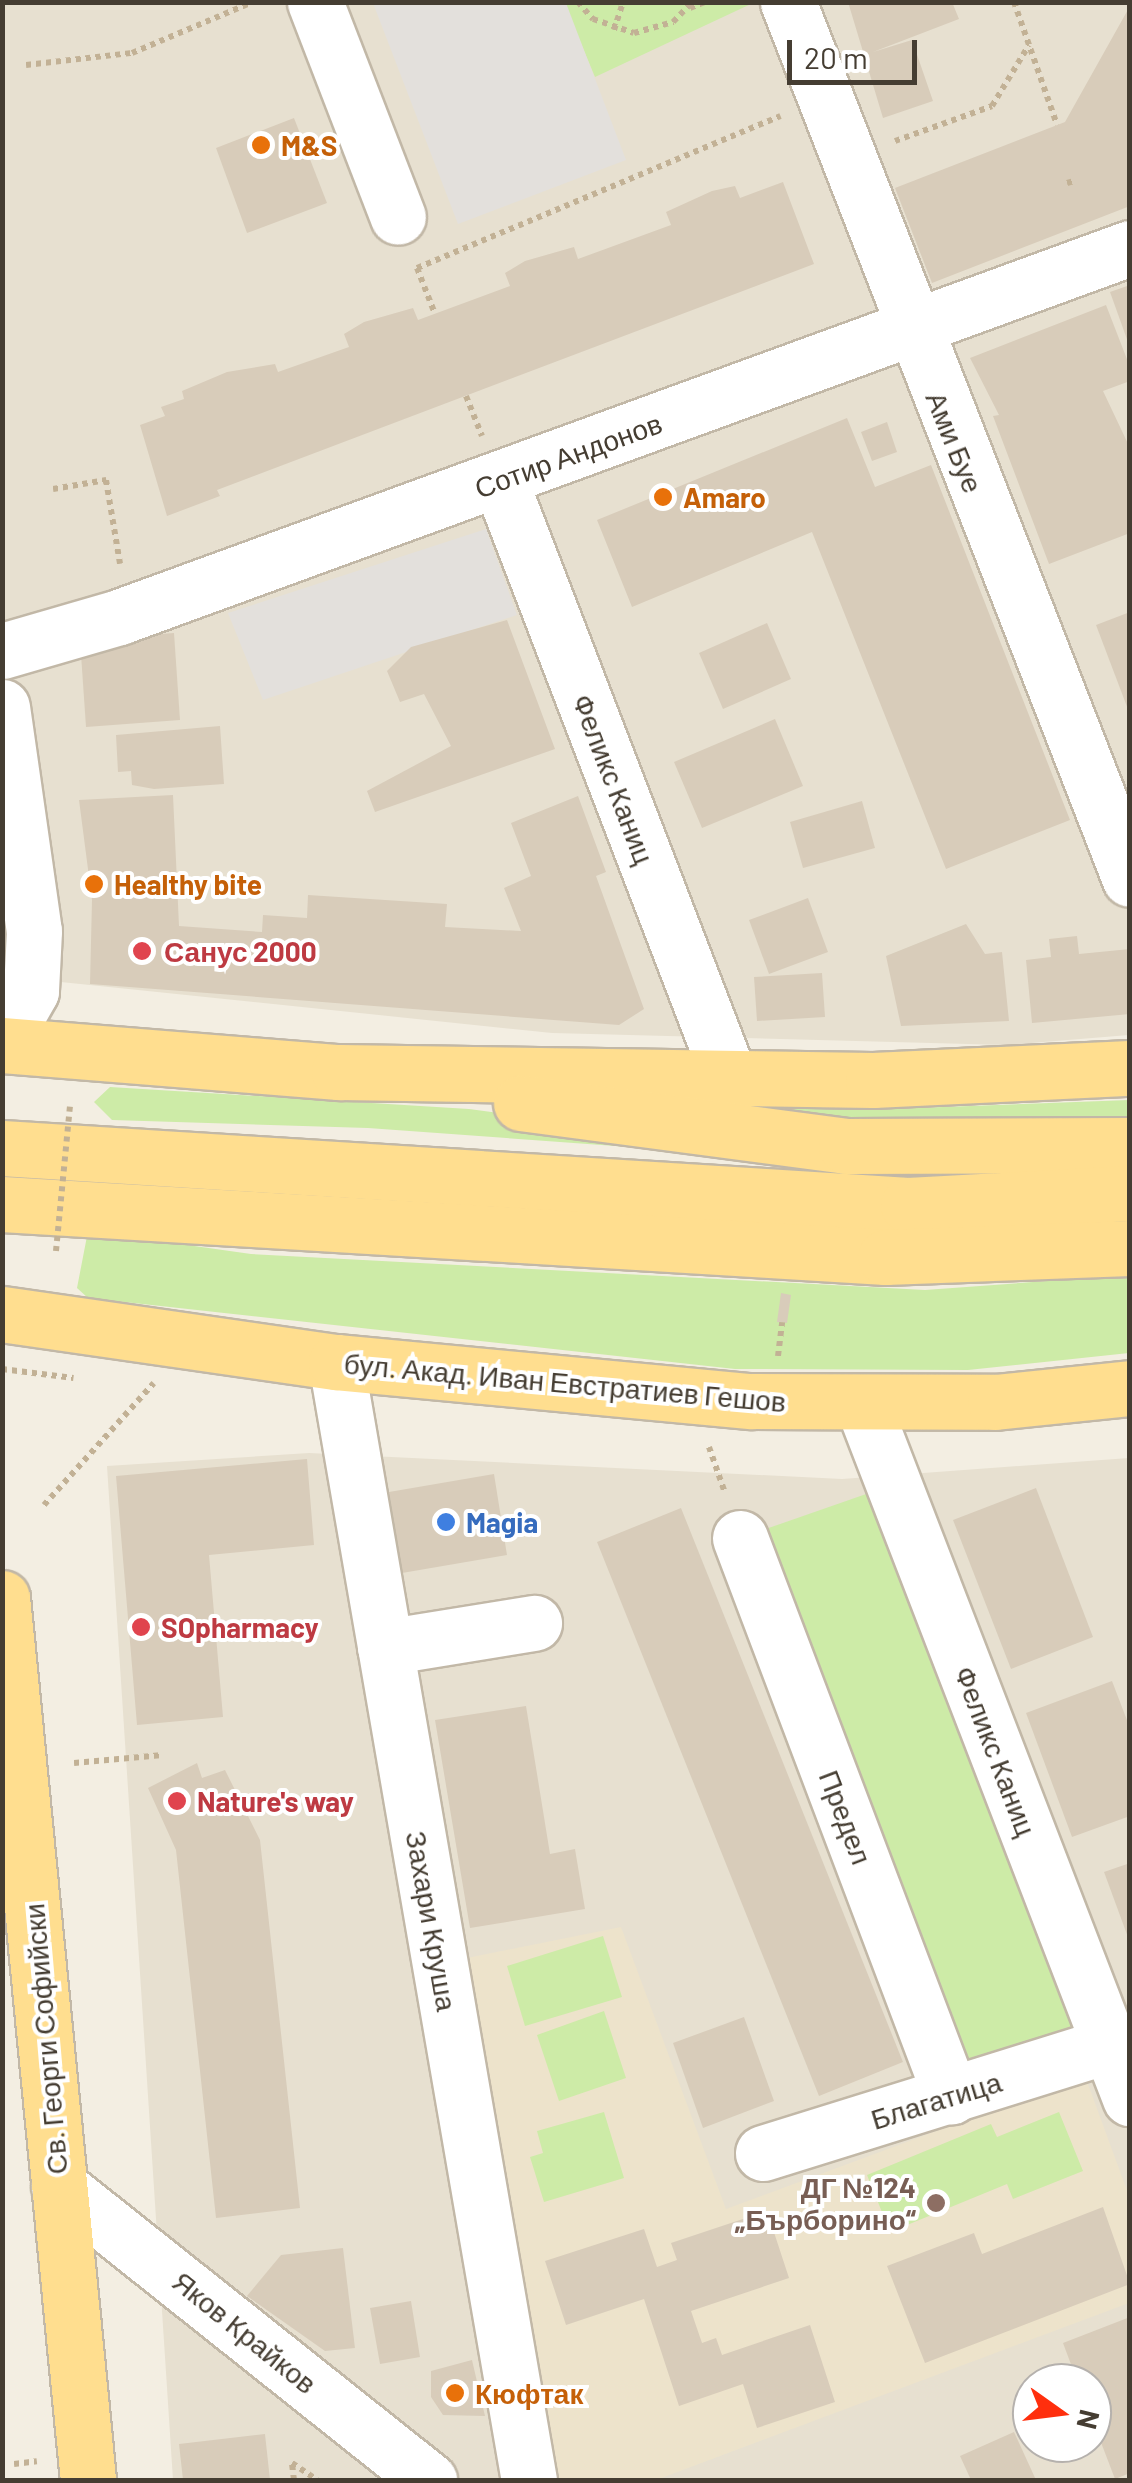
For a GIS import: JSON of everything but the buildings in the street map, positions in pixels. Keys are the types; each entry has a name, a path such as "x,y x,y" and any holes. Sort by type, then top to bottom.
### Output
{"main road":[{"path":"2,1044 339,1072 846,1146 1130,1144"},
{"path":"339,1072 991,1079 1130,1068"},
{"path":"2,1148 908,1205 1130,1192"},
{"path":"2,1204 885,1257 1130,1248"},
{"name":"бул. Акад. Иван Евстратиев Гешов","path":"2,1314 336,1362 626,1392 863,1404 1130,1388"},
{"name":"Св. Георги Софийски","path":"2,1598 17,1892 59,2186 68,2470"}],"street":[{"path":"315,2 398,217"},
{"name":"Ами Буе","path":"788,2 909,327 1130,879"},
{"name":"Сотир Андонов","path":"2,651 500,481 1130,248"},
{"name":"Феликс Каниц","path":"500,481 729,1078"},
{"path":"2,708 5,785 25,832 34,931 31,991 2,1044"},
{"name":"Захари Круша","path":"336,1362 529,2480"},
{"name":"Феликс Каниц","path":"863,1404 1130,2098"},
{"name":"Предел","path":"740,1538 952,2096"},
{"path":"385,1646 534,1624"},
{"name":"Благатица","path":"763,2153 1109,2045"},
{"name":"Яков Крайков","path":"59,2186 429,2480"}],"path":[{"path":"26,65 132,53 253,2"},
{"path":"578,2 614,30 654,30 690,6 705,2"},
{"path":"614,30 623,2"},
{"path":"1014,2 1057,125"},
{"path":"847,158 992,106 1029,45"},
{"path":"417,268 824,98"},
{"path":"54,489 106,480 119,558"},
{"path":"56,1250 70,1106"},
{"path":"2,1369 24,1373"},
{"path":"44,1504 154,1383"},
{"path":"74,1763 163,1755"},
{"path":"294,2480 292,2463 317,2480"},
{"path":"14,2464 68,2470"}],"shaded area":[{"path":"3,3 1129,3 1129,1035 1006,1045 552,1033 3,976"},
{"path":"373,3 566,3 626,160 458,224"},
{"path":"486,529 517,615 263,700 228,613"},
{"path":"309,1453 842,1479 1129,1458 1129,2480 173,2480 107,1466"},
{"name":"ДГ №124 „Бърборино“","path":"621,1927 726,2209 1085,2076 1129,2196 1129,2303 656,2480 554,2480 467,1958"}],"green space":[{"path":"564,3 753,3 595,77"},
{"path":"110,1087 469,1109 761,1148 768,1157 368,1128 112,1120 94,1102"},
{"path":"677,1100 888,1109 1129,1100 1130,1126 860,1123"},
{"path":"88,1231 251,1254 925,1290 1129,1275 1129,1353 968,1370 735,1369 88,1298 77,1288"},
{"path":"892,1485 1109,2045 951,2096 740,1538"},
{"path":"603,1936 622,1997 525,2026 507,1966"},
{"path":"604,2011 626,2078 559,2101 537,2035"},
{"path":"604,2112 624,2178 544,2202 530,2157 543,2153 537,2131"},
{"path":"1059,2112 1083,2171 1013,2199 1007,2184 890,2232 867,2175 991,2124 997,2137"}],"place":[{"name":"M&S","path":"261,145"},
{"name":"Amaro","path":"663,497"},
{"name":"Healthy bite","path":"94,884"},
{"name":"Санус 2000","path":"142,951"},
{"name":"Magia","path":"446,1522"},
{"name":"SOpharmacy","path":"141,1627"},
{"name":"Nature's way","path":"177,1801"},
{"name":"ДГ №124 „Бърборино“","path":"936,2203"},
{"name":"Кюфтак","path":"455,2393"}]}
